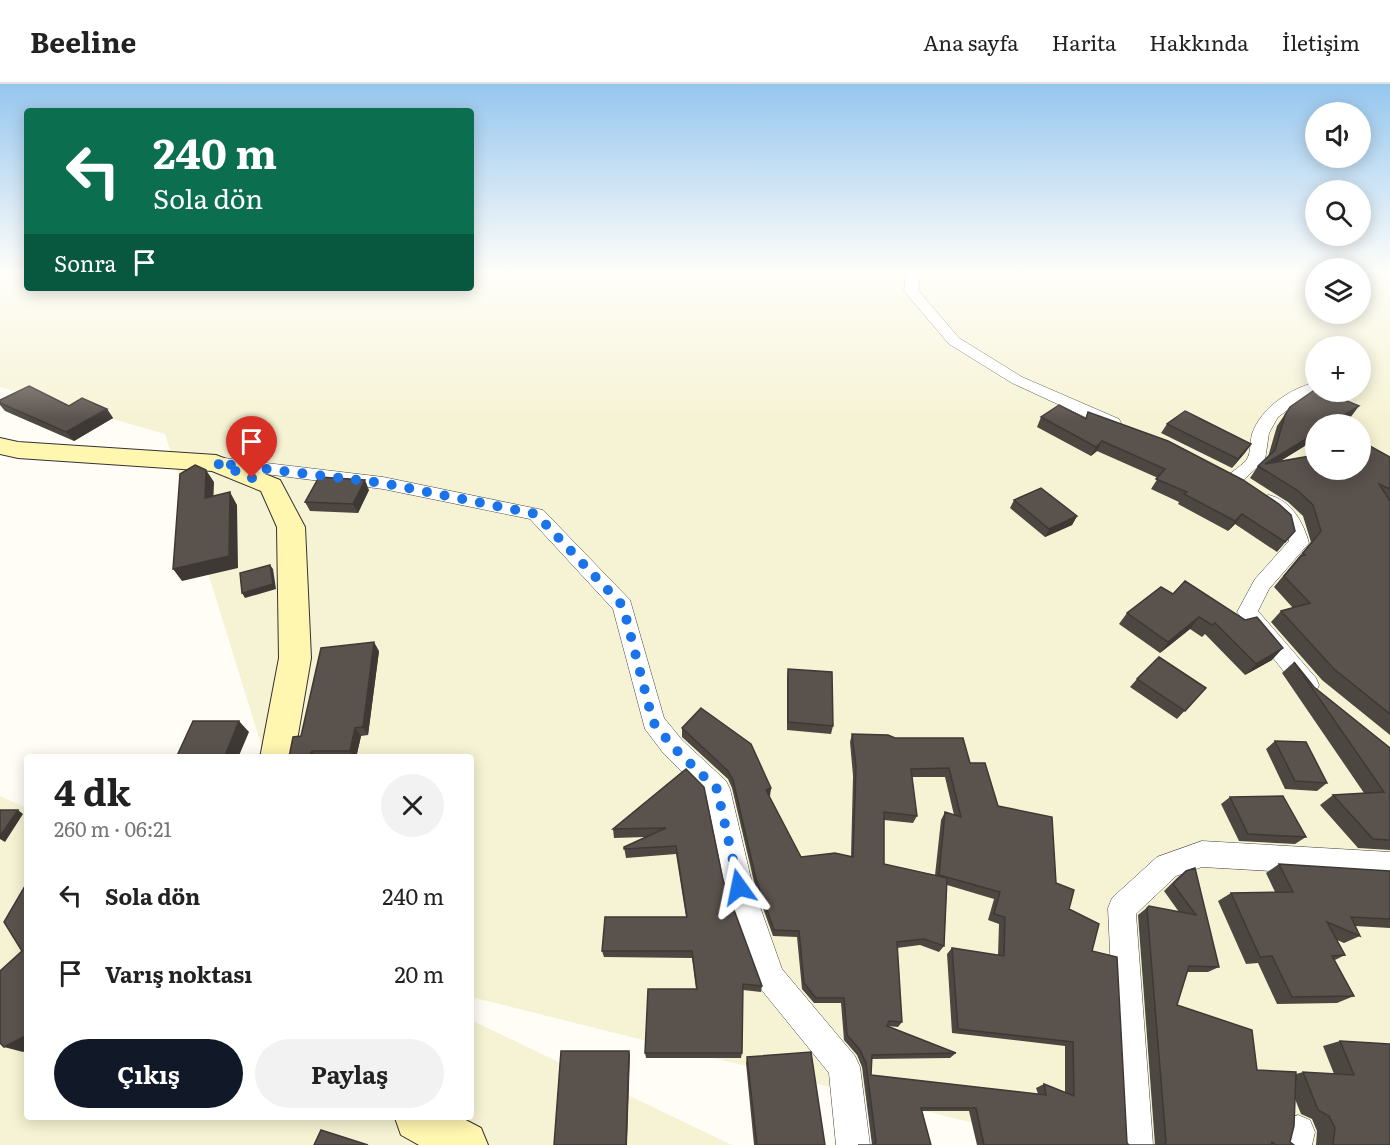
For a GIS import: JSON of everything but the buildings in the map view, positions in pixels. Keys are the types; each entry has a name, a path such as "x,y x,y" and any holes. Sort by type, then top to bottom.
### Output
{"main road":[{"path":"0,446 216,463 271,486 291,527 295,658 278,754"},
{"path":"421,1120 464,1145"}],"street":[{"path":"937,322 954,341 1017,380 1130,429"},
{"path":"1233,480 1256,460 1257,440 1265,420 1290,398 1305,392"},
{"path":"216,463 383,483 536,514 623,606 653,722 673,747 717,789 739,887 770,978 844,1067 853,1145"},
{"path":"1213,469 1280,508 1294,522 1299,543 1271,573 1250,603 1247,612 1320,696"},
{"path":"1136,1145 1122,908 1167,866 1202,854 1390,866"}],"shaded area":[{"path":"0,322 1305,322 1305,324 1371,324 1371,322 1390,322 1390,1145 1061,1145 474,998 474,754 264,754 165,434 0,387"},
{"path":"0,796 24,807 24,1120 474,1120 474,1021 732,1145 0,1145"}],"route":[{"path":"252,478 216,463 383,483 536,514 623,606 653,722 673,747 717,789 739,887"}]}
